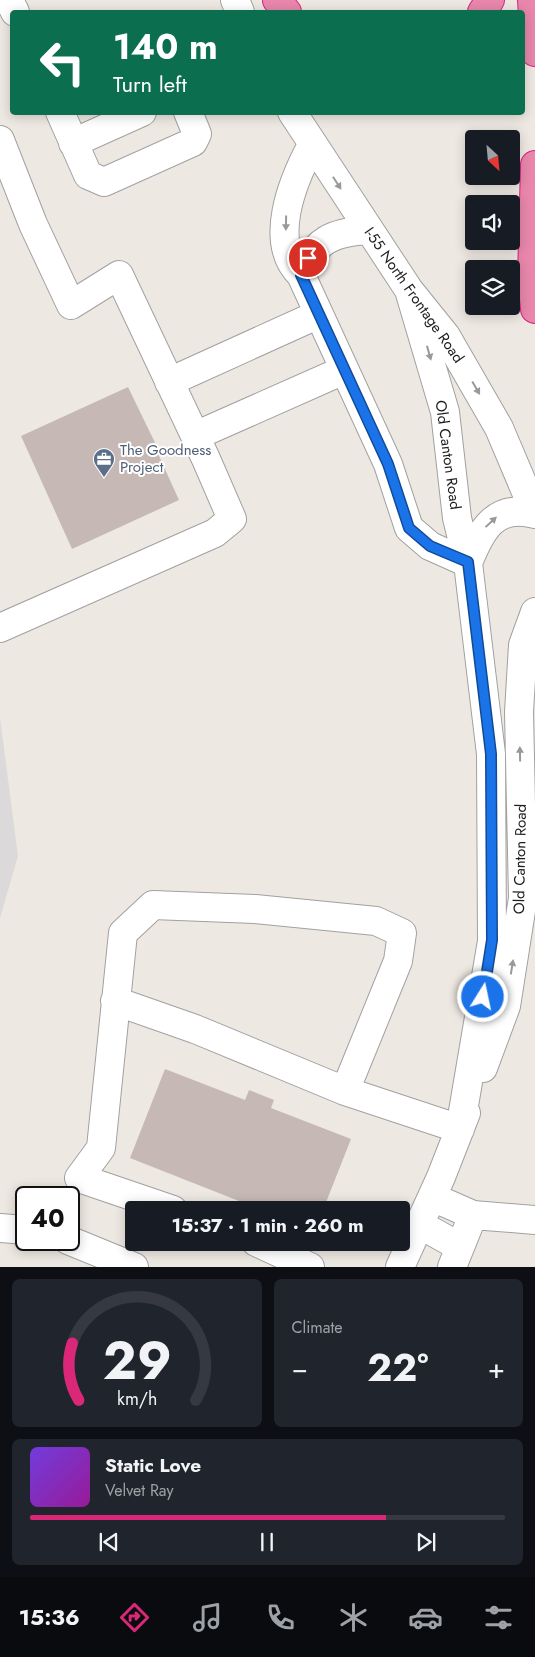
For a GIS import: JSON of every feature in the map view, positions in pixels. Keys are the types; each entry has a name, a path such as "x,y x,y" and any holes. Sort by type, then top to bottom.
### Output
{"highway":[{"path":"277,0 285,10"},
{"path":"532,0 535,52"},
{"path":"535,165 532,277 535,309"}],"street":[{"path":"61,115 88,175 104,182 193,142 197,134 189,115"},
{"path":"73,143 135,115"},
{"name":"I-55 North Frontage Road","path":"294,115 408,290 446,336 499,428 535,513"},
{"path":"0,140 33,224 71,305 118,275 195,436 232,519 215,533 0,628"},
{"path":"312,145 297,172 287,205 286,251 293,267 301,275 388,464 409,528 430,546 468,562"},
{"path":"301,275 308,258 326,239 344,232 368,230"},
{"name":"Old Canton Road","path":"408,290 445,412 457,518 468,562 491,754 492,940 460,1129"},
{"path":"169,382 319,314"},
{"path":"195,436 344,370"},
{"name":"Old Canton Road","path":"468,562 479,535 495,517 521,510 535,513"},
{"name":"Old Canton Road","path":"400,1267 460,1129 506,1006 523,898 519,712 523,645 535,612"},
{"path":"147,1201 79,1178 101,1148 108,1098 115,1001 123,933 152,905 255,909 376,921 402,933 398,961 345,1091"},
{"path":"115,1001 195,1029 345,1091 460,1129"},
{"path":"432,1197 473,1215 535,1220"},
{"path":"419,1224 456,1257 473,1215"},
{"path":"0,1228 15,1229"},
{"path":"80,1245 134,1267"},
{"path":"275,1251 310,1267"}],"shaded area":[{"path":"0,718 18,856 0,918"}],"building":[{"name":"The Goodness Project","path":"128,387 161,455 159,456 179,500 72,549 21,436"},
{"path":"165,1069 245,1100 249,1090 274,1100 271,1108 351,1139 327,1201 239,1201 130,1158"}],"place":[{"name":"The Goodness Project","path":"104,478"}],"route":[{"path":"308,258 301,275 388,464 409,528 430,546 468,562 491,754 492,940 483,997"}]}
